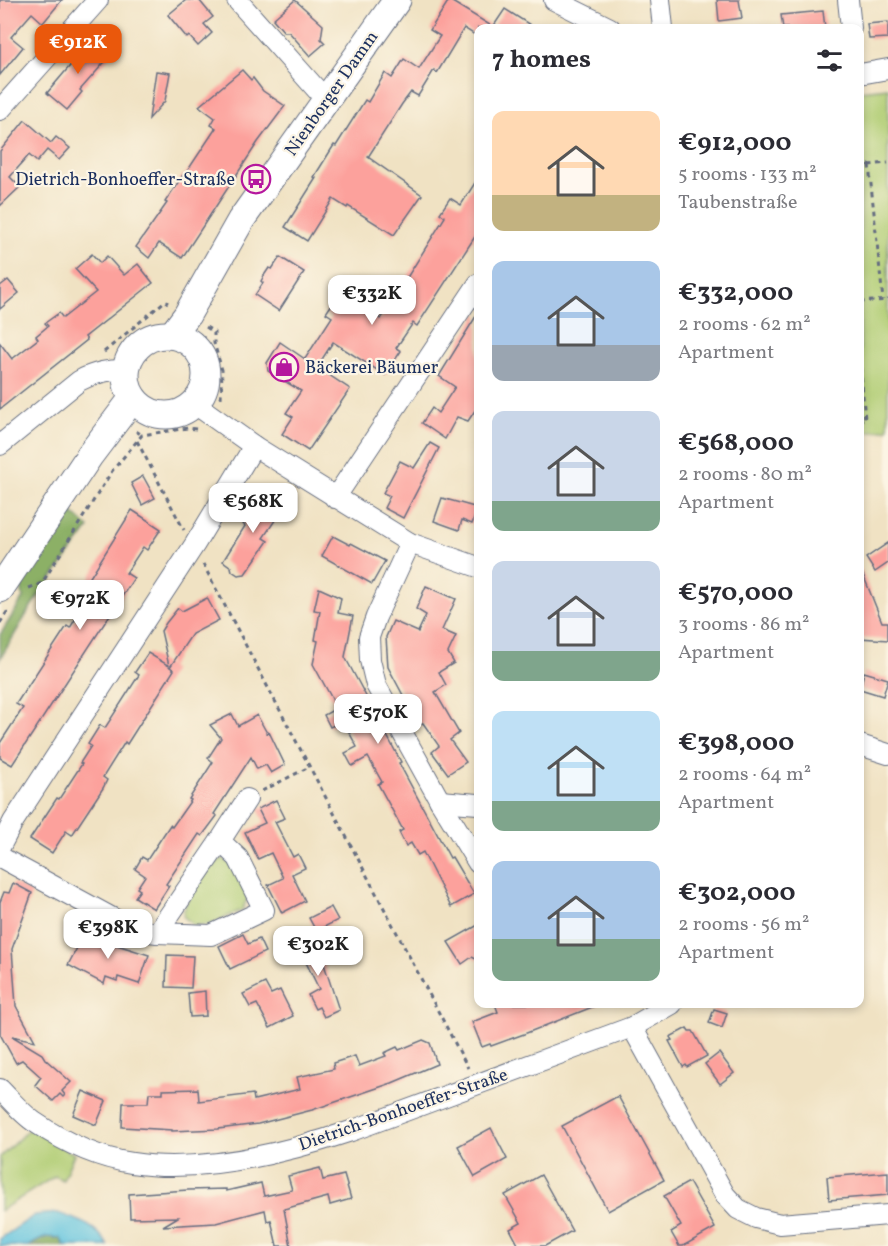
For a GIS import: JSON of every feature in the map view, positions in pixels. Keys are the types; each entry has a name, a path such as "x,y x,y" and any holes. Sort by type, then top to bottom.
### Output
{"street":[{"path":"0,110 98,0"},
{"path":"237,0 326,100"},
{"name":"Nienborger Damm","path":"189,330 241,220 397,0"},
{"path":"554,0 602,24"},
{"path":"660,0 663,24"},
{"path":"848,0 851,24"},
{"path":"864,73 888,69"},
{"path":"335,498 474,290"},
{"path":"0,445 78,381 114,371 130,358 136,347 147,339 159,335 189,330 205,362 207,373 202,394 203,411"},
{"path":"114,371 126,380 139,423"},
{"path":"11,594 56,504 90,455 139,423 163,415 203,411 335,498 410,543 474,566"},
{"path":"0,847 13,822 195,544 254,446"},
{"path":"410,543 376,616 369,637 370,660 376,685 440,801 474,856"},
{"path":"864,746 888,754"},
{"path":"157,933 247,799"},
{"path":"440,801 474,804"},
{"path":"0,857 118,921 143,931 211,935 264,910 238,858 220,841"},
{"name":"Dietrich-Bonhoeffer-Straße","path":"0,1089 34,1123 94,1154 132,1164 172,1166 215,1164 310,1144 632,1027 665,1008"},
{"path":"632,1027 726,1195 738,1209 756,1218 780,1224 888,1215"}],"path":[{"path":"864,166 888,163"},
{"path":"869,165 883,300"},
{"path":"864,302 888,300"},
{"path":"114,371 104,351 165,301 189,330 214,332 214,343 222,370 221,406 203,411 201,430 139,423"},
{"path":"139,423 182,527 195,544 465,1062 479,1084"},
{"path":"0,623 11,594 42,583 139,423"},
{"path":"247,799 310,766"}],"green space":[{"path":"888,88 888,429 864,432 864,91"},
{"path":"63,504 89,528 32,605 0,659 0,635 23,598 20,577"},
{"path":"223,858 233,866 249,895 242,910 211,924 194,926 183,916 188,900 203,876"},
{"path":"30,1128 74,1154 63,1180 55,1176 0,1211 0,1157"},
{"path":"46,1237 60,1238 65,1246 28,1246"}],"water":[{"path":"58,1213 80,1221 93,1229 99,1233 108,1246 65,1246 60,1238 46,1237 28,1246 0,1246 0,1239 35,1215"}],"building":[{"path":"0,0 62,0 43,23 32,13 11,37 23,47 0,75"},
{"path":"186,0 199,0 213,17 204,24 212,33 198,46 189,36 187,38 168,15"},
{"path":"295,0 323,25 321,39 325,43 310,56 289,32 284,32 273,19"},
{"path":"449,0 488,24 474,24 474,34 464,28 437,73 434,70 418,96 411,92 368,157 422,195 394,235 333,199 307,241 285,227 334,145 336,146 365,100 368,102 385,73 392,78 404,59 419,69 440,36 430,30"},
{"path":"717,0 739,0 742,18 719,21"},
{"path":"505,9 529,24 495,24"},
{"path":"823,11 825,24 782,24 781,15"},
{"path":"888,22 888,38 869,39 867,24"},
{"path":"92,40 110,56 80,90 82,92 67,110 47,93"},
{"path":"242,70 251,80 253,78 263,91 285,106 258,142 182,258 159,243 149,258 136,247 216,128 211,125 215,118 199,106"},
{"path":"156,71 170,73 165,101 149,119"},
{"path":"25,120 51,143 56,137 70,148 59,160 47,150 37,162 29,155 10,177 20,187 0,206 0,151"},
{"path":"474,184 474,238 417,326 413,323 396,348 401,351 385,375 333,342 317,367 350,389 308,451 282,434 293,417 286,413 301,391 268,371 267,363 280,342 305,359 332,317 326,313 340,292 381,319 445,217 440,213 450,198 461,205"},
{"path":"92,254 100,263 107,256 124,275 138,264 153,283 85,337 87,340 0,409 0,343 12,359 38,339 36,336 48,326 45,323 59,313 63,318 96,292 75,269"},
{"path":"280,257 304,272 279,311 255,295 263,283 261,281 265,274 269,268 272,269"},
{"path":"8,280 19,293 0,309 0,286"},
{"path":"474,319 474,412 468,421 457,417 445,439 422,423 432,408 438,413 455,387 439,376"},
{"path":"430,443 439,448 403,518 384,508 390,496 383,493 400,461 414,468"},
{"path":"143,476 155,498 142,505 131,483"},
{"path":"262,492 284,507 263,538 268,541 245,574 238,575 223,561 245,526 243,524 249,516 247,514"},
{"path":"442,498 474,507 472,524 462,520 459,530 434,521"},
{"path":"132,510 161,529 147,550 143,547 126,573 134,578 12,765 0,758 0,743 23,708 16,704 67,626 70,628 87,600 79,595"},
{"path":"333,536 385,561 372,584 322,556"},
{"path":"888,543 888,563 875,572 866,558"},
{"path":"864,577 882,622 888,622 888,640 864,638"},
{"path":"426,586 456,599 442,630 456,636 448,653 454,663 439,672 446,685 435,692 459,733 450,740 466,762 448,774 432,752 439,746 423,723 419,725 388,667 386,637 393,621 418,632 426,615 416,609"},
{"path":"319,588 341,598 338,613 353,616 345,657 450,858 452,857 474,894 451,907 423,852 418,855 411,843 406,846 399,832 403,830 378,784 382,782 368,757 352,766 345,753 357,747 343,721 330,727 324,715 337,708 313,664 318,641 315,640 320,611 314,610"},
{"path":"207,598 219,620 192,634 170,667 174,670 103,777 107,780 103,788 72,835 66,831 52,853 30,839 82,764 80,763 91,746 88,744 100,725 105,728 139,675 135,672 148,653 169,666 161,631 166,623 178,608 182,611"},
{"path":"864,672 888,679 883,696 864,690"},
{"path":"232,714 238,726 257,715 267,733 269,732 285,765 271,773 266,765 257,769 251,757 214,814 217,816 202,836 199,834 166,884 169,886 154,909 135,897 140,890 137,888 145,876 135,869 142,857 147,860 170,825 172,827 213,762 208,758 221,738 210,725"},
{"path":"276,800 285,818 275,822 293,857 298,854 305,868 292,874 305,901 282,913 268,885 283,878 271,853 258,859 245,832 265,823 258,809"},
{"path":"13,883 32,893 12,949 16,1006 35,1041 12,1036 42,1054 71,1082 62,1091 65,1095 63,1097 60,1094 53,1101 35,1085 41,1077 22,1060 16,1063 0,1034 0,902 4,892 9,893"},
{"path":"331,907 338,920 316,931 309,918"},
{"path":"474,927 474,958 462,964 448,942"},
{"path":"87,929 117,945 149,955 139,984 118,977 117,981 106,977 104,984 68,965"},
{"path":"243,934 248,944 259,939 265,952 230,969 219,946"},
{"path":"292,934 316,944 324,960 339,1010 324,1017 319,1007 315,1009 308,995 319,989"},
{"path":"167,955 193,956 191,988 166,987"},
{"path":"265,983 271,994 280,990 293,1016 270,1028 257,1004 250,1007 243,994"},
{"path":"205,991 206,1016 190,1017 188,993"},
{"path":"496,1008 590,1008 491,1046 490,1044 482,1047 472,1022 498,1012"},
{"path":"714,1009 727,1013 722,1028 709,1023"},
{"path":"687,1028 693,1031 707,1056 683,1067 669,1041 672,1040 670,1037"},
{"path":"423,1040 430,1043 437,1064 392,1083 312,1110 258,1124 218,1129 172,1131 122,1127 123,1103 148,1103 149,1093 163,1093 163,1090 198,1089 199,1101 253,1094 254,1100 300,1089 297,1077 334,1069 333,1063 355,1056 359,1066 386,1056 384,1053 397,1047 399,1050"},
{"path":"719,1053 734,1073 720,1084 705,1064"},
{"path":"83,1091 106,1101 96,1125 73,1115"},
{"path":"618,1096 664,1180 608,1211 562,1126"},
{"path":"491,1128 507,1159 475,1177 458,1146"},
{"path":"320,1168 323,1180 344,1175 351,1199 330,1205 328,1197 284,1209 291,1246 277,1246 271,1220 267,1221 265,1210 216,1223 163,1226 178,1217 130,1218 129,1194 188,1190 226,1189 226,1191 261,1183 264,1196 292,1190 288,1176"},
{"path":"888,1172 888,1195 829,1200 827,1177"},
{"path":"541,1175 572,1231 545,1246 519,1246 510,1229 521,1223 505,1195"},
{"path":"689,1182 715,1228 679,1246 671,1232 681,1226 664,1196"}],"place":[{"name":"Dietrich-Bonhoeffer-Straße","path":"256,179"},
{"name":"Bäckerei Bäumer","path":"284,367"}]}
